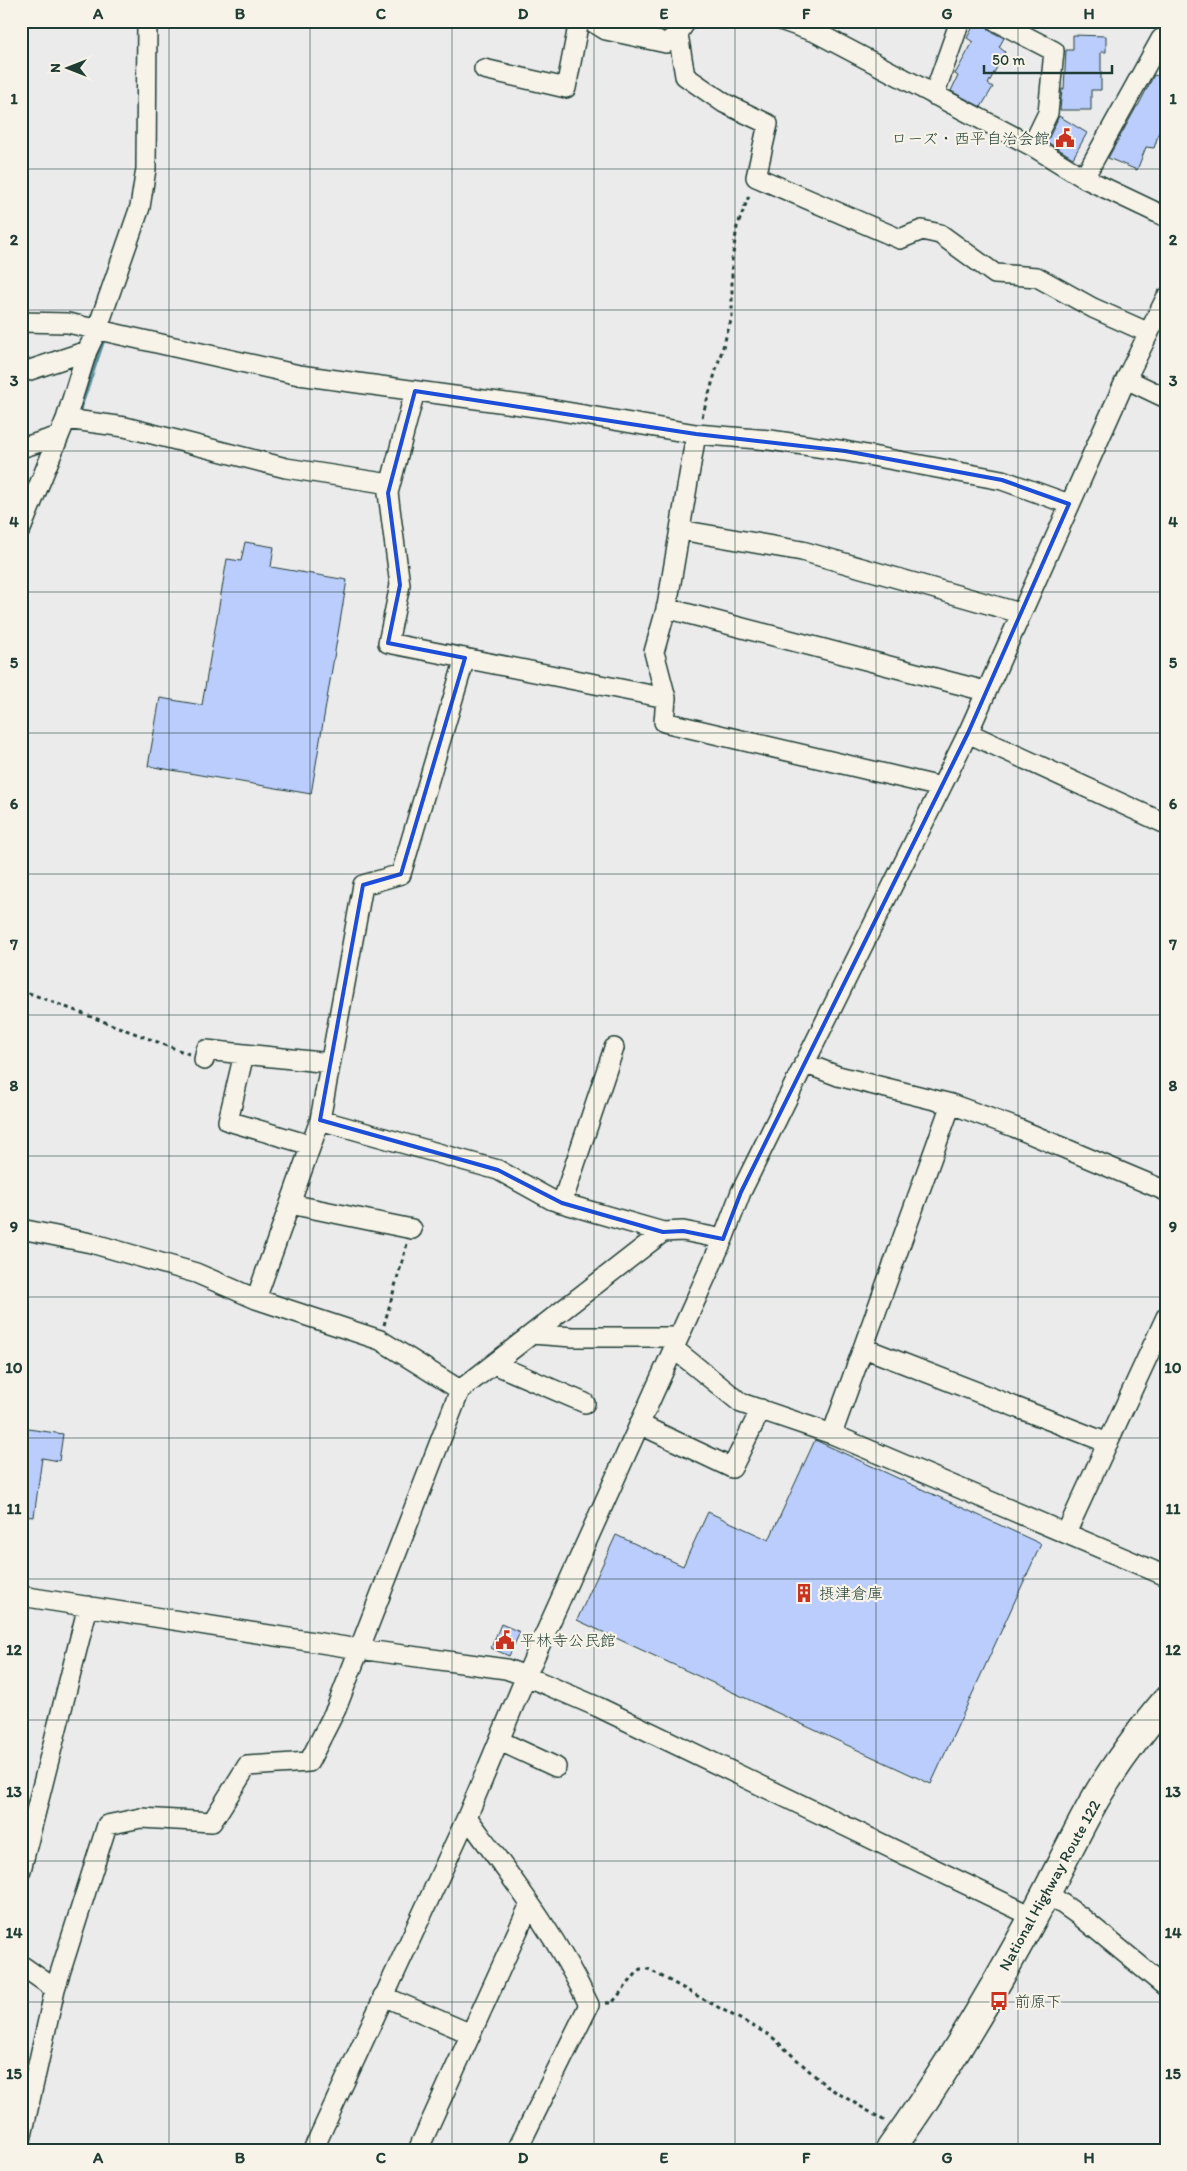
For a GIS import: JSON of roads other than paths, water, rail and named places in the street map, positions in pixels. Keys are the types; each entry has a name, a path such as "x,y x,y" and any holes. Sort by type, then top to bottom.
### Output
{"highway":[{"name":"National Highway Route 122","path":"896,2141 948,2066 1034,1917 1110,1775 1146,1724 1166,1701"}],"street":[{"path":"21,529 62,427 142,197 146,168 147,21"},
{"path":"484,70 566,88 579,21"},
{"path":"591,21 606,30 666,42 682,28"},
{"path":"783,21 816,33 1032,146 1084,178 1166,217"},
{"path":"934,95 960,21"},
{"path":"996,21 1054,51 1048,113 1032,146"},
{"path":"682,28 685,76 724,103 768,124 756,177 900,239 922,230 940,234 995,274 1037,277 1093,308 1149,333"},
{"path":"1084,178 1161,39"},
{"path":"313,2150 467,1817 526,1676 723,1239 741,1192 968,733 1069,504 1126,379 1166,298"},
{"path":"21,322 68,323 299,375 543,408 696,434 770,440 846,451 992,478 1069,504"},
{"path":"21,373 87,351"},
{"path":"1126,379 1166,398"},
{"path":"415,391 388,493 400,586 388,643 666,698"},
{"path":"21,448 62,427 125,426 286,468 390,484"},
{"path":"696,434 666,608 654,652 666,698 664,722 941,787"},
{"path":"680,530 802,551 1020,613"},
{"path":"666,608 985,692"},
{"path":"256,1299 320,1120 364,885 401,874 465,658"},
{"path":"968,733 1166,824"},
{"path":"562,1203 614,1048"},
{"path":"204,1060 206,1050 330,1063"},
{"path":"244,1054 228,1121 310,1145"},
{"path":"804,1063 838,1076 951,1104 1014,1127 1165,1190"},
{"path":"832,1434 951,1104"},
{"path":"320,1120 498,1170 552,1200 562,1203 663,1232 682,1231 723,1239"},
{"path":"290,1204 412,1229"},
{"path":"21,1229 91,1243 196,1273 256,1299 380,1340 460,1390"},
{"path":"21,2140 55,1989 107,1825 141,1818 212,1822 247,1766 309,1762 336,1709 460,1390 663,1232"},
{"path":"1066,1533 1166,1317"},
{"path":"532,1334 676,1342 742,1403 832,1434 1166,1576"},
{"path":"864,1348 1108,1443"},
{"path":"494,1364 585,1403"},
{"path":"640,1424 732,1468 761,1409"},
{"path":"21,1596 360,1649 506,1669 598,1707 1034,1917"},
{"path":"21,1870 88,1606"},
{"path":"500,1741 556,1767"},
{"path":"467,1817 530,1904 578,1981 589,2005 517,2150"},
{"path":"1047,1893 1082,1917 1166,1988"},
{"path":"418,2150 530,1904"},
{"path":"21,1964 55,1989"},
{"path":"383,1996 471,2034"}],"waterway":[{"path":"77,416 103,340"},
{"path":"21,495 30,491"}],"place":[{"name":"ローズ・西平自治会館","path":"1065,138"},
{"name":"摂津倉庫","path":"804,1593"},
{"name":"平林寺公民館","path":"505,1640"},
{"name":"前原下","path":"999,2001"}]}
